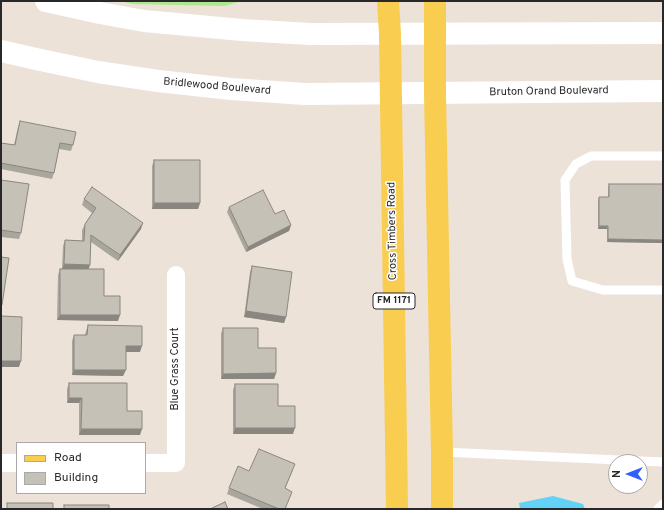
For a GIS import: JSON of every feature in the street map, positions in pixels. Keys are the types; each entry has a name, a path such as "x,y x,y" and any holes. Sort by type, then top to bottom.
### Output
{"main road":[{"path":"46,1 144,21 189,26 310,34 663,33"},
{"name":"Cross Timbers Road","path":"388,1 390,34 397,509"},
{"path":"435,1 435,94 442,509"},
{"name":"Bridlewood Boulevard","path":"1,50 98,72 165,82 231,89 305,94 435,94"},
{"name":"Bruton Orand Boulevard","path":"435,94 663,91"}],"street":[{"name":"Blue Grass Court","path":"146,463 176,463 176,275"},
{"path":"1,463 16,463"}],"lane":[{"path":"663,156 591,156 576,164 564,180 567,259 572,280 603,290 663,290"},
{"path":"442,452 663,462"},
{"path":"658,509 663,504"}],"green space":[{"path":"120,1 242,1 224,6 132,4"}],"water":[{"path":"553,496 583,504 585,509 520,509 519,503"}],"building":[{"path":"20,121 76,132 73,145 60,143 54,173 1,163 1,143 15,145"},
{"path":"154,160 200,160 200,203 154,203"},
{"path":"1,180 29,184 21,233 1,230"},
{"path":"609,184 663,184 663,240 608,239 608,226 599,226 599,197 609,197"},
{"path":"92,187 143,223 120,255 91,235 90,265 64,264 65,240 84,241 85,224 96,208 84,199"},
{"path":"263,190 275,214 284,210 291,225 248,247 229,207"},
{"path":"1,257 9,258 2,305 1,305"},
{"path":"252,266 292,272 286,317 246,311"},
{"path":"60,269 104,269 104,296 120,296 120,315 60,315"},
{"path":"1,316 22,317 21,361 1,361"},
{"path":"88,325 142,326 142,346 126,346 126,370 74,370 74,335 87,335"},
{"path":"223,328 258,328 258,348 276,348 276,373 223,374"},
{"path":"69,383 127,383 127,411 142,411 142,429 81,429 82,398 69,398"},
{"path":"235,384 278,384 278,406 295,406 295,428 235,428"},
{"path":"259,449 295,464 285,488 292,492 285,509 279,509 229,488 238,466 249,471"},
{"path":"225,502 228,509 210,509"},
{"path":"7,503 53,503 53,509 7,509"},
{"path":"64,505 109,505 109,509 64,509"}]}
